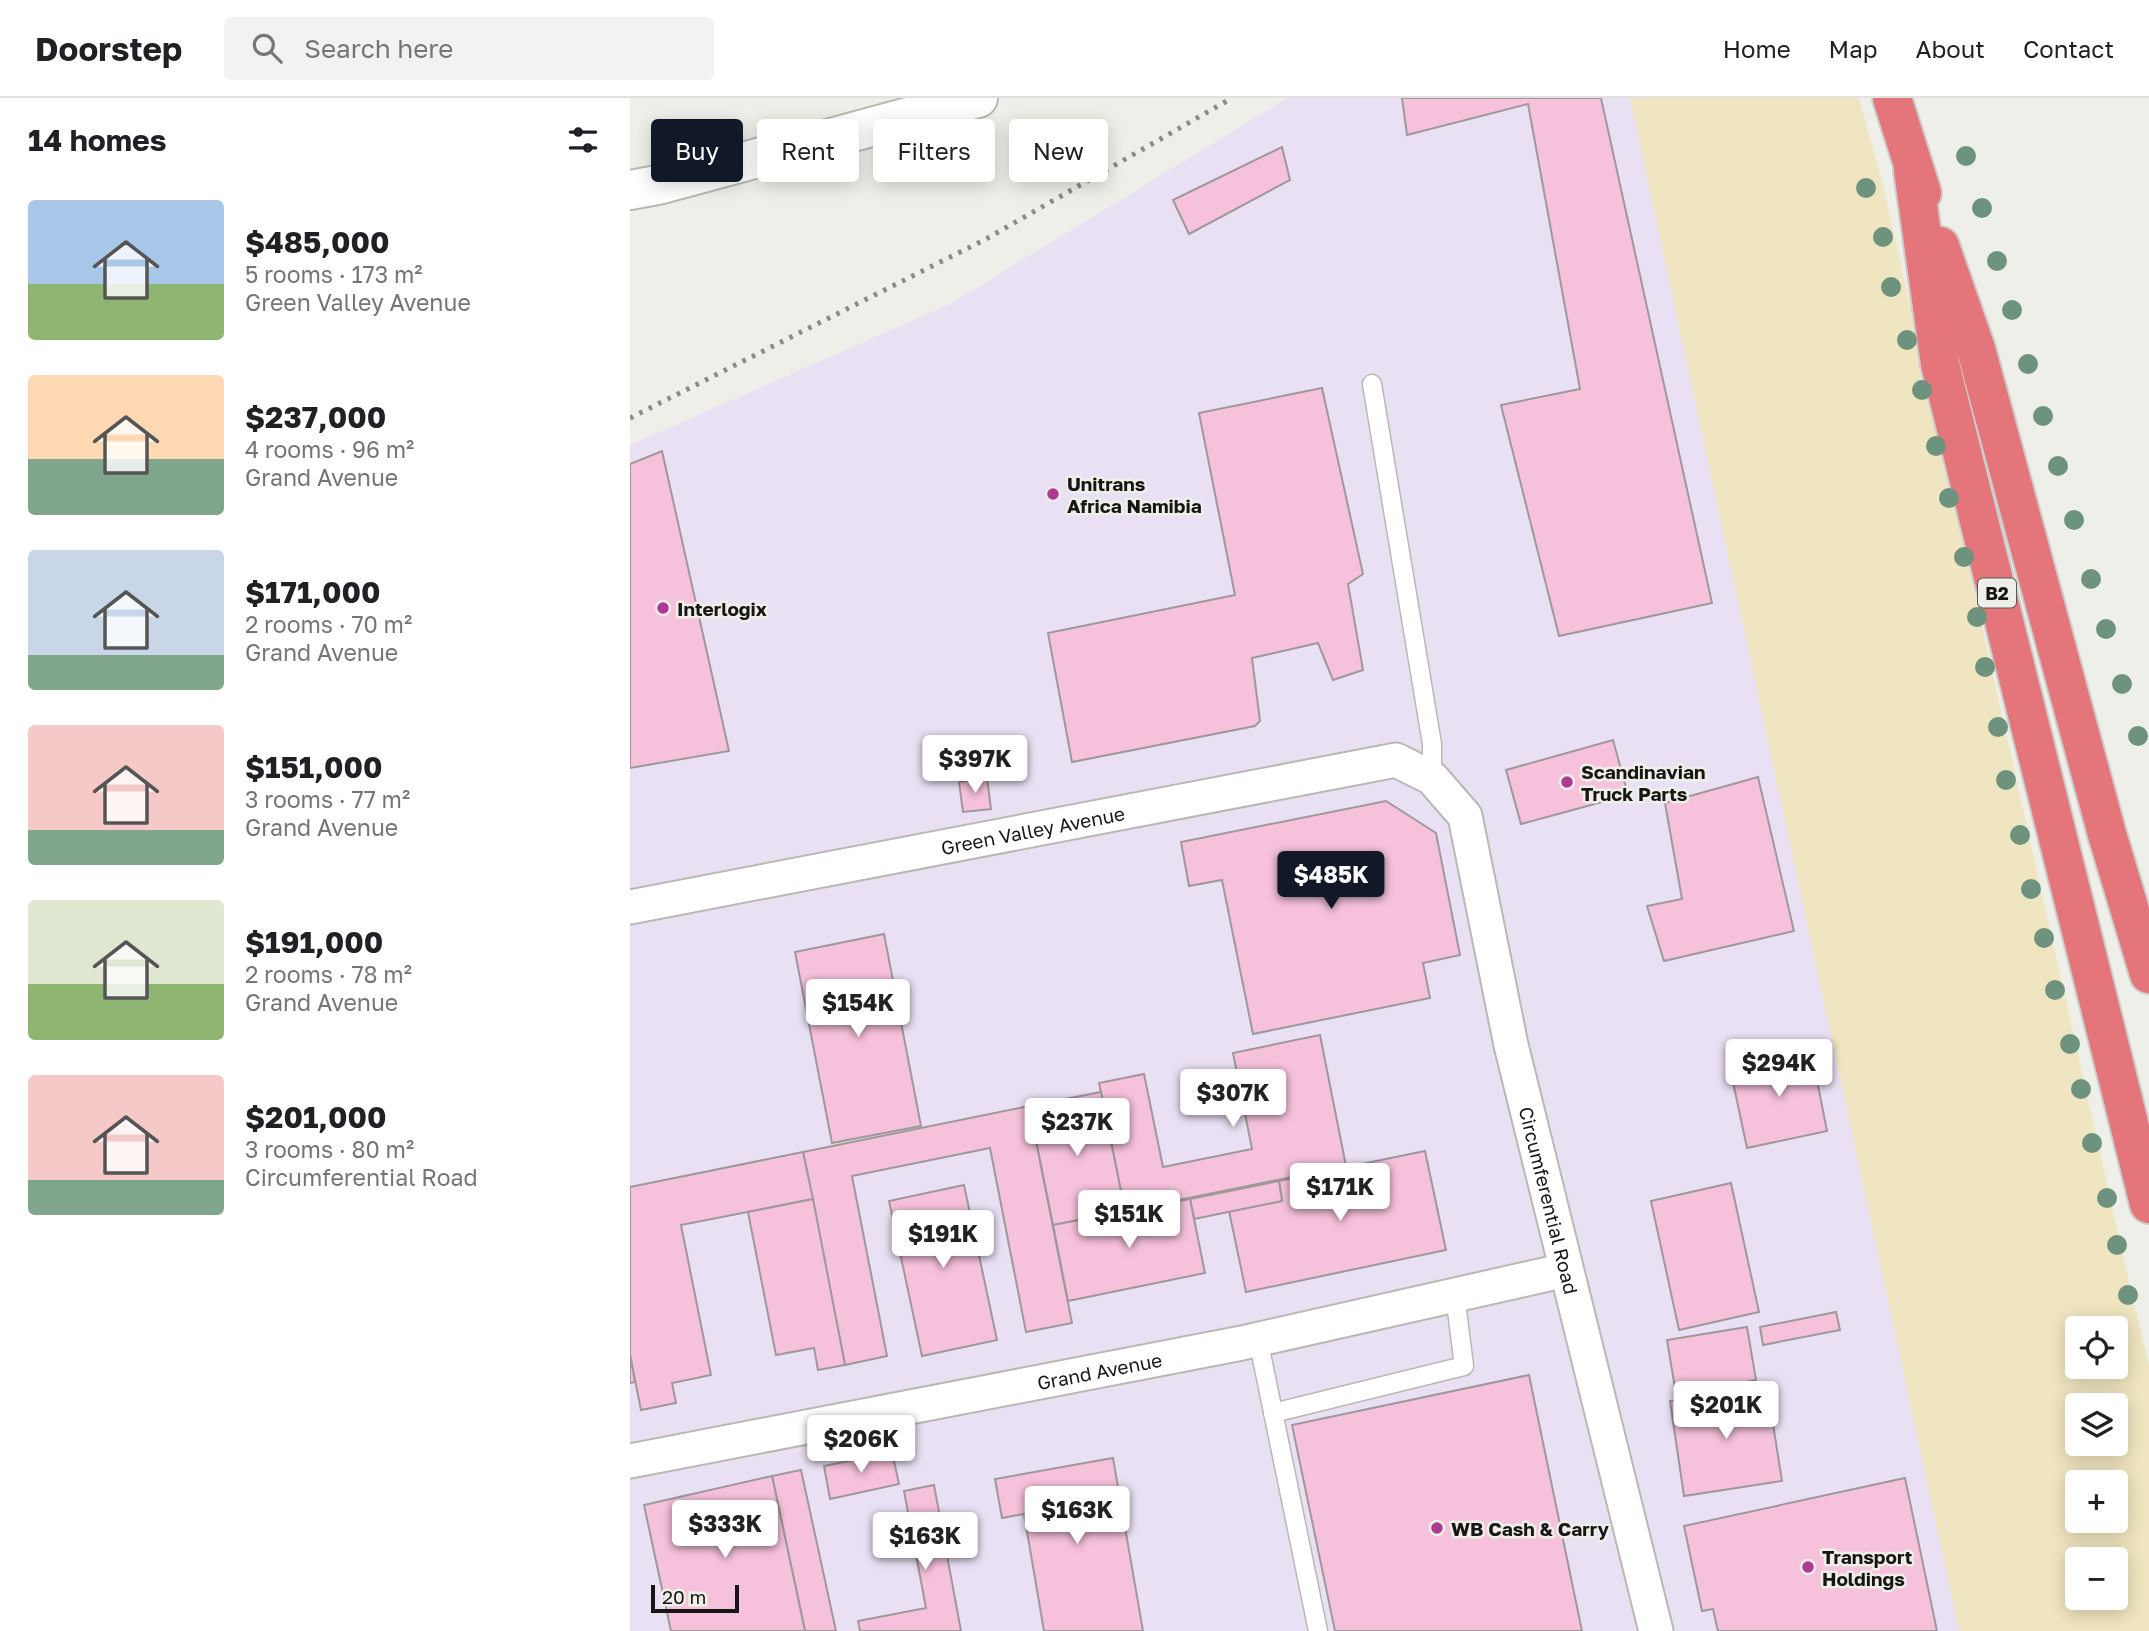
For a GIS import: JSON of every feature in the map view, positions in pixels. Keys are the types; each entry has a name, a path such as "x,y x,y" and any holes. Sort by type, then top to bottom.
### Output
{"highway":[{"name":"B2","path":"1892,98 1913,170 1976,349 2108,834 2149,974"},
{"name":"B2","path":"1913,170 1940,364 2149,1204"}],"street":[{"path":"630,190 662,184 978,98"},
{"name":"Green Valley Avenue","path":"630,907 1396,760 1432,778"},
{"name":"Circumferential Road","path":"1432,778 1465,816 1511,1045 1656,1631"},
{"name":"Grand Avenue","path":"630,1461 1258,1339 1566,1270"}],"lane":[{"path":"1372,384 1432,744 1432,778"},
{"path":"1273,1412 1464,1366 1455,1295"},
{"path":"1258,1339 1318,1631"}],"shaded area":[{"path":"1287,98 1630,98 1959,1631 630,1631 630,445 950,304"}],"sand":[{"path":"1630,98 1859,98 1883,185 2149,1364 2149,1631 1959,1631"}],"building":[{"path":"1402,98 1601,98 1712,603 1559,636 1501,405 1580,389 1528,104 1407,135"},
{"path":"1282,147 1290,180 1189,234 1173,200"},
{"path":"1322,388 1363,574 1348,584 1363,670 1333,680 1318,643 1252,658 1260,721 1255,726 1072,762 1048,633 1235,595 1199,413"},
{"name":"Interlogix","path":"662,451 729,751 630,768 630,464"},
{"name":"Scandinavian Truck Parts","path":"1613,740 1628,795 1521,824 1506,770"},
{"path":"1758,777 1794,931 1664,961 1647,906 1682,899 1665,803"},
{"path":"987,778 991,809 963,812 959,782"},
{"path":"1386,801 1436,833 1460,955 1423,963 1430,998 1253,1034 1222,880 1189,886 1181,842"},
{"path":"884,934 921,1126 832,1143 795,952"},
{"path":"1320,1035 1346,1166 1125,1211 1099,1083 1144,1074 1163,1167 1252,1149 1233,1053"},
{"path":"1811,1050 1827,1131 1747,1148 1730,1068"},
{"path":"1101,1092 1125,1211 1053,1225 1029,1106"},
{"path":"1029,1106 1072,1323 1026,1332 990,1148 852,1176 887,1356 845,1365 803,1152"},
{"path":"1425,1151 1446,1250 1246,1292 1229,1211 1282,1201 1279,1181"},
{"path":"803,1152 813,1199 681,1225 711,1375 672,1383 676,1403 641,1410 630,1355 630,1187"},
{"path":"1279,1181 1282,1201 1194,1219 1190,1199"},
{"path":"1731,1183 1759,1312 1679,1330 1651,1201"},
{"path":"964,1185 997,1340 922,1356 889,1201"},
{"path":"813,1199 845,1365 818,1370 814,1348 776,1355 748,1212"},
{"path":"1190,1199 1205,1273 1068,1301 1053,1225"},
{"path":"1836,1312 1840,1330 1763,1345 1760,1327"},
{"path":"1747,1327 1756,1380 1676,1394 1667,1340"},
{"path":"630,1355 635,1382 630,1383"},
{"name":"WB Cash & Carry","path":"1529,1375 1582,1631 1335,1631 1292,1425"},
{"path":"1767,1386 1782,1481 1684,1496 1670,1401"},
{"path":"892,1452 899,1484 830,1499 824,1466"},
{"path":"1113,1458 1143,1631 1044,1631 1024,1514 1002,1518 995,1479"},
{"path":"801,1470 836,1631 805,1631 772,1476"},
{"path":"772,1476 805,1631 671,1631 644,1505"},
{"name":"Transport Holdings","path":"1905,1478 1937,1631 1718,1631 1713,1609 1702,1611 1684,1526"},
{"path":"934,1485 961,1631 860,1631 858,1621 926,1608 904,1491"}],"railway":[{"path":"630,418 986,239 1232,98"}],"place":[{"name":"Unitrans Africa Namibia","path":"1053,494"},
{"name":"Interlogix","path":"663,608"},
{"name":"Scandinavian Truck Parts","path":"1567,782"},
{"name":"WB Cash & Carry","path":"1437,1528"},
{"name":"Transport Holdings","path":"1808,1567"}]}
